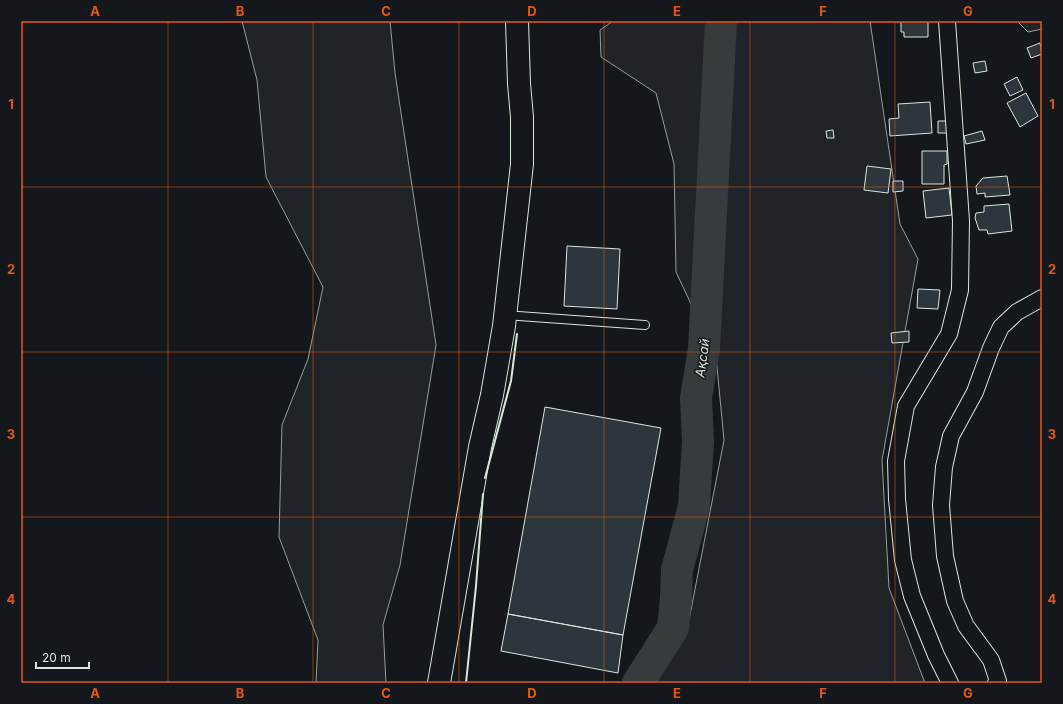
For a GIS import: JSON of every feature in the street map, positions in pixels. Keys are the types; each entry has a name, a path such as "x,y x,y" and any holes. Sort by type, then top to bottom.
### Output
{"street":[{"path":"439,683 480,447 492,395 505,315 522,164 522,117 519,84 517,21"},
{"path":"947,21 961,221 960,290 948,334 906,406 896,461 896,499 903,560 912,596 936,655 950,683"},
{"path":"996,683 998,681 991,660 966,626 955,601 945,556 942,512 944,467 951,436 975,392 1000,327 1017,312 1042,298"}],"lane":[{"path":"505,315 645,325"}],"shaded area":[{"path":"242,21 390,21 395,73 436,345 400,565 383,625 386,683 316,683 318,640 279,537 282,425 308,359 323,287 266,177 257,80"},
{"path":"613,21 870,21 900,224 918,259 882,460 889,588 925,683 654,683 689,620 724,440 716,357 676,272 674,164 656,93 601,57 600,30"},
{"path":"1017,21 1042,21 1042,29 1028,32"}],"building":[{"path":"901,21 928,21 928,37 904,37 904,32 901,32"},
{"path":"1040,43 1042,54 1031,58 1027,48"},
{"path":"985,61 987,71 975,73 973,63"},
{"path":"1017,77 1023,90 1010,96 1004,84"},
{"path":"1026,93 1038,116 1020,127 1007,103"},
{"path":"930,102 932,133 890,136 889,119 899,118 898,104"},
{"path":"938,121 949,121 949,133 938,133"},
{"path":"833,130 834,138 827,138 826,131"},
{"path":"982,131 985,140 966,144 964,136"},
{"path":"922,151 947,151 947,164 944,165 944,184 922,184"},
{"path":"867,166 891,169 888,193 864,190"},
{"path":"1007,176 1010,195 985,197 985,193 977,194 976,186 983,178"},
{"path":"893,181 903,181 903,191 893,192"},
{"path":"949,188 952,215 926,218 923,191"},
{"path":"1009,204 1012,231 988,234 987,230 979,230 975,218 976,213 984,212 984,206"},
{"path":"567,246 620,249 617,309 564,306"},
{"path":"918,289 940,290 938,309 917,308"},
{"path":"909,331 909,342 892,343 891,333"},
{"path":"545,407 661,428 623,635 508,614"},
{"path":"508,614 623,635 618,673 501,651"}],"waterway":[{"name":"Ақсай","path":"638,683 673,628 677,570 694,506 698,441 696,398 704,349 721,21"}],"wall":[{"path":"485,478 511,381 517,334"},
{"path":"466,683 476,586 483,494"}]}
